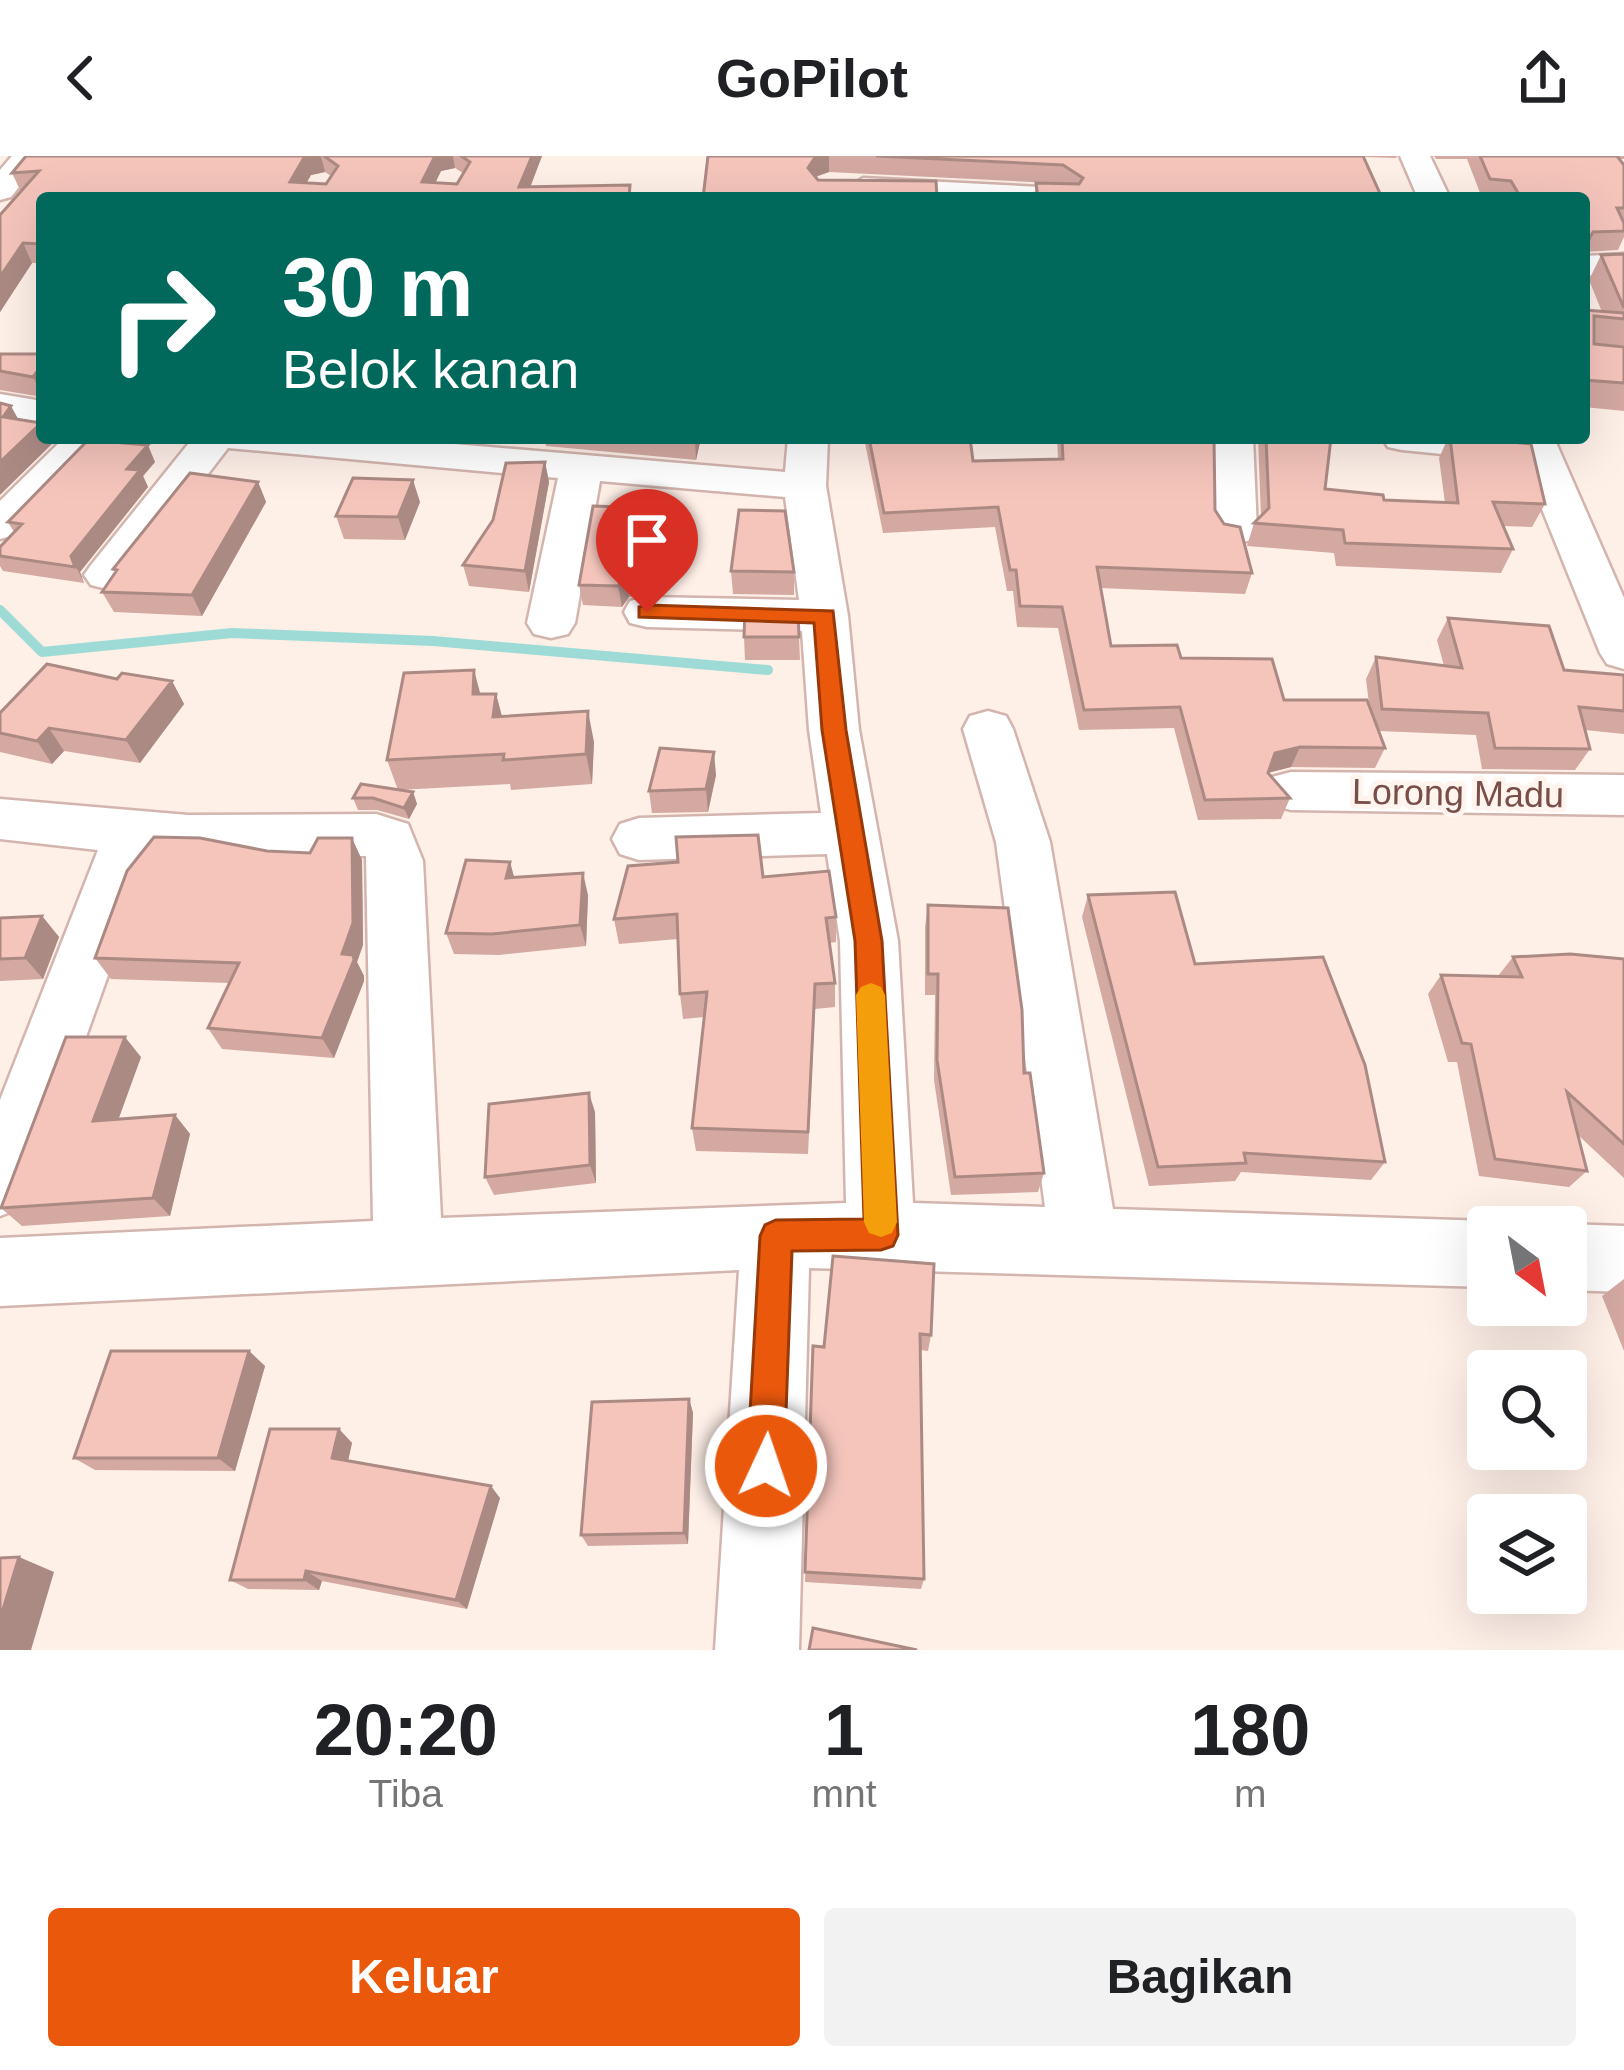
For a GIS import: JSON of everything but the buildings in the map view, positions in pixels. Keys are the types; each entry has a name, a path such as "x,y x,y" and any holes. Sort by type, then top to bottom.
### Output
{"street":[{"path":"0,190 29,156"},
{"path":"1414,156 1431,192"},
{"path":"831,176 1012,192"},
{"path":"1590,266 1624,264"},
{"path":"0,406 36,411"},
{"path":"0,526 81,444"},
{"path":"107,575 209,444"},
{"path":"302,444 805,486"},
{"path":"808,444 805,486 868,941 881,1235"},
{"path":"1233,444 1235,531"},
{"path":"1536,445 1624,653"},
{"path":"551,623 581,470"},
{"path":"1569,526 1624,530"},
{"path":"647,612 828,653"},
{"path":"988,729 1014,791 1033,878 1049,1036 1085,1242"},
{"name":"Lorong Madu","path":"1291,791 1624,795"},
{"path":"0,819 131,835 289,839 376,835 394,845 408,1255"},
{"path":"639,839 851,833"},
{"path":"0,1185 131,835"},
{"path":"0,1272 776,1236 881,1235 1467,1254"},
{"path":"757,1650 776,1236"},
{"path":"1587,1258 1624,1259"}],"waterway":[{"path":"0,610 42,652 232,633 433,641 768,670"}],"slow traffic":[{"path":"871,995 881,1222"}],"route":[{"path":"647,612 825,616 834,730 868,941 881,1235 776,1236 766,1466"}]}
